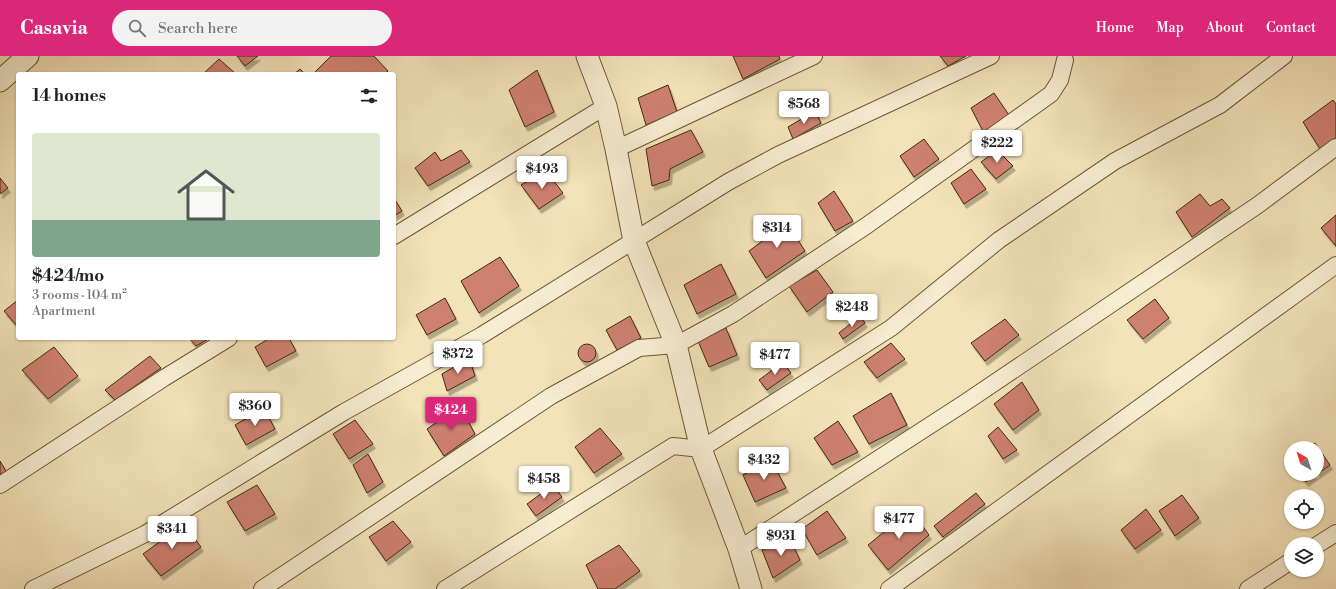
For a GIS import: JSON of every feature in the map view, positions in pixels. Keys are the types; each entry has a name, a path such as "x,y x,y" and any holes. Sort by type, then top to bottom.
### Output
{"street":[{"path":"0,81 28,56"},
{"path":"587,56 606,106 634,241 676,345 701,450 739,549 751,589"},
{"path":"616,149 814,56"},
{"path":"33,589 145,534 344,412 482,334 728,182 778,155 991,56"},
{"path":"445,589 673,446 701,450 891,328 999,240 1115,161 1220,105 1284,56"},
{"path":"262,589 551,396 639,348 676,345 732,314 860,230 1051,94 1060,80 1065,60"},
{"path":"396,235 606,106"},
{"path":"739,549 989,386 1251,210 1336,147"},
{"path":"889,589 1336,265"},
{"path":"0,485 164,378 226,340"},
{"path":"1324,540 1336,532"},
{"path":"1248,589 1284,566"}],"building":[{"path":"237,56 258,56 245,66"},
{"path":"331,56 374,56 388,71 387,72 315,72"},
{"path":"733,56 779,56 780,59 743,79"},
{"path":"940,56 966,56 948,66"},
{"path":"219,59 234,72 205,72"},
{"path":"537,70 554,112 525,127 509,90"},
{"path":"668,85 677,112 646,125 638,98"},
{"path":"994,93 1011,118 984,133 971,108"},
{"path":"1333,100 1336,104 1336,138 1320,149 1303,122"},
{"path":"815,111 821,123 793,139 788,127"},
{"path":"691,130 703,152 670,169 669,180 652,186 646,149"},
{"path":"924,139 939,159 914,177 900,156"},
{"path":"461,150 470,162 428,186 415,168 435,152 441,161"},
{"path":"997,150 1013,166 996,179 981,162"},
{"path":"971,169 986,189 964,204 951,183"},
{"path":"546,171 563,193 539,209 521,185"},
{"path":"0,178 8,188 0,194"},
{"path":"834,191 853,221 835,231 818,203"},
{"path":"1200,194 1210,206 1222,199 1230,208 1192,237 1176,212"},
{"path":"396,201 402,211 396,215"},
{"path":"1336,215 1336,246 1321,228"},
{"path":"784,218 805,251 766,278 749,251 769,236 766,231"},
{"path":"500,257 519,286 479,313 461,281"},
{"path":"721,264 736,294 697,314 684,285"},
{"path":"817,270 833,292 807,312 789,286"},
{"path":"445,298 456,319 427,335 416,315"},
{"path":"1155,299 1169,318 1143,339 1127,320"},
{"path":"16,302 16,325 4,311"},
{"path":"630,316 641,338 617,350 606,330"},
{"path":"860,316 865,323 843,339 839,333"},
{"path":"1005,319 1019,335 985,361 971,343"},
{"path":"726,328 737,355 709,367 698,341"},
{"path":"191,340 206,340 196,346"},
{"path":"267,340 290,340 296,351 266,367 255,347"},
{"path":"891,343 905,359 877,378 864,362"},
{"path":"587,344 593,347 596,353 593,359 587,362 581,359 578,353 581,347"},
{"path":"54,347 78,376 48,399 22,370"},
{"path":"150,356 161,368 115,400 105,390"},
{"path":"469,358 475,376 447,391 442,374"},
{"path":"783,362 791,373 767,390 759,380"},
{"path":"1022,382 1039,410 1013,430 994,404"},
{"path":"891,393 907,425 869,444 853,416"},
{"path":"460,406 475,434 444,456 427,429"},
{"path":"264,408 275,429 246,445 235,425"},
{"path":"355,420 373,444 349,459 333,434"},
{"path":"838,421 858,452 832,465 814,438"},
{"path":"998,427 1017,450 1003,459 988,436"},
{"path":"600,428 622,454 594,473 575,447"},
{"path":"368,454 383,482 367,493 353,465"},
{"path":"1324,456 1330,465 1324,469"},
{"path":"771,460 786,488 755,502 743,475"},
{"path":"0,461 6,471 0,475"},
{"path":"257,485 275,514 245,531 227,502"},
{"path":"553,485 562,497 536,516 527,504"},
{"path":"976,493 985,504 943,537 934,526"},
{"path":"1182,495 1199,518 1175,536 1159,511"},
{"path":"1146,509 1161,530 1135,549 1121,530"},
{"path":"911,510 929,535 888,570 868,545"},
{"path":"827,511 846,538 817,555 802,529"},
{"path":"393,521 411,542 386,561 369,537"},
{"path":"184,524 201,547 161,576 143,554"},
{"path":"790,539 800,560 773,578 762,550"},
{"path":"619,545 640,571 615,589 598,589 586,565"}]}
